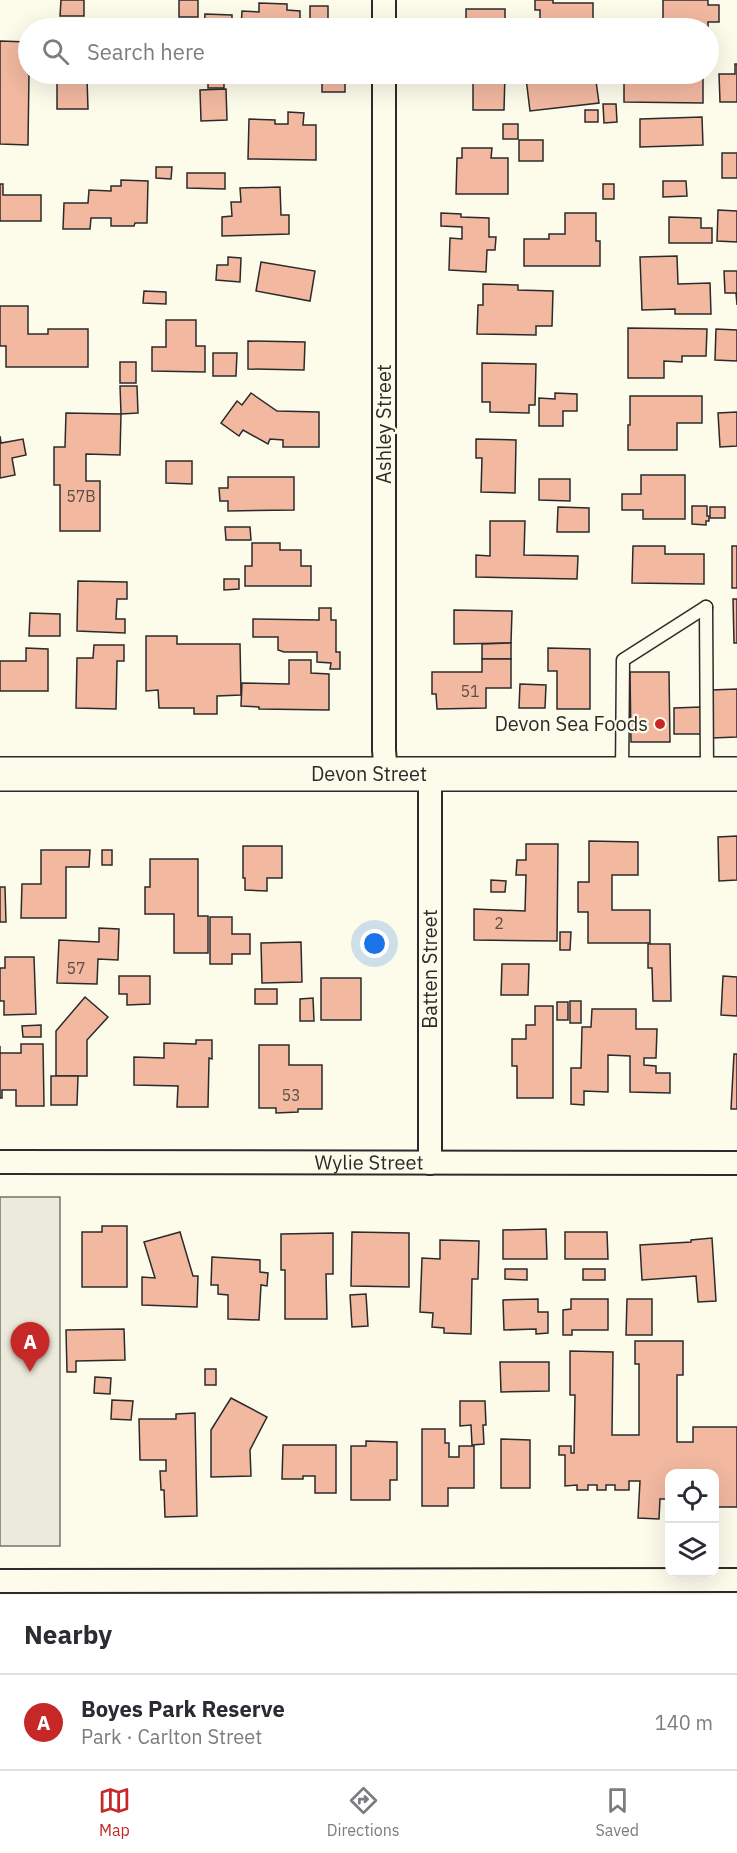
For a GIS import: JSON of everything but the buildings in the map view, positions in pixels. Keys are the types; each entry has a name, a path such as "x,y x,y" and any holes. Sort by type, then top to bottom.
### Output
{"main road":[{"name":"Devon Street","path":"0,774 722,775"}],"street":[{"path":"384,0 384,18"},
{"name":"Ashley Street","path":"384,84 384,750 386,775"},
{"name":"Batten Street","path":"430,776 430,1163"},
{"name":"Wylie Street","path":"0,1162 737,1163"},
{"path":"0,1581 737,1580"}],"lane":[{"path":"622,776 623,660 706,607 722,775"}],"shaded area":[{"path":"0,1197 60,1197 60,1546 0,1546"}],"place":[{"name":"Devon Sea Foods","path":"660,724"},
{"name":"Boyes Park Reserve","path":"30,1372"}]}
